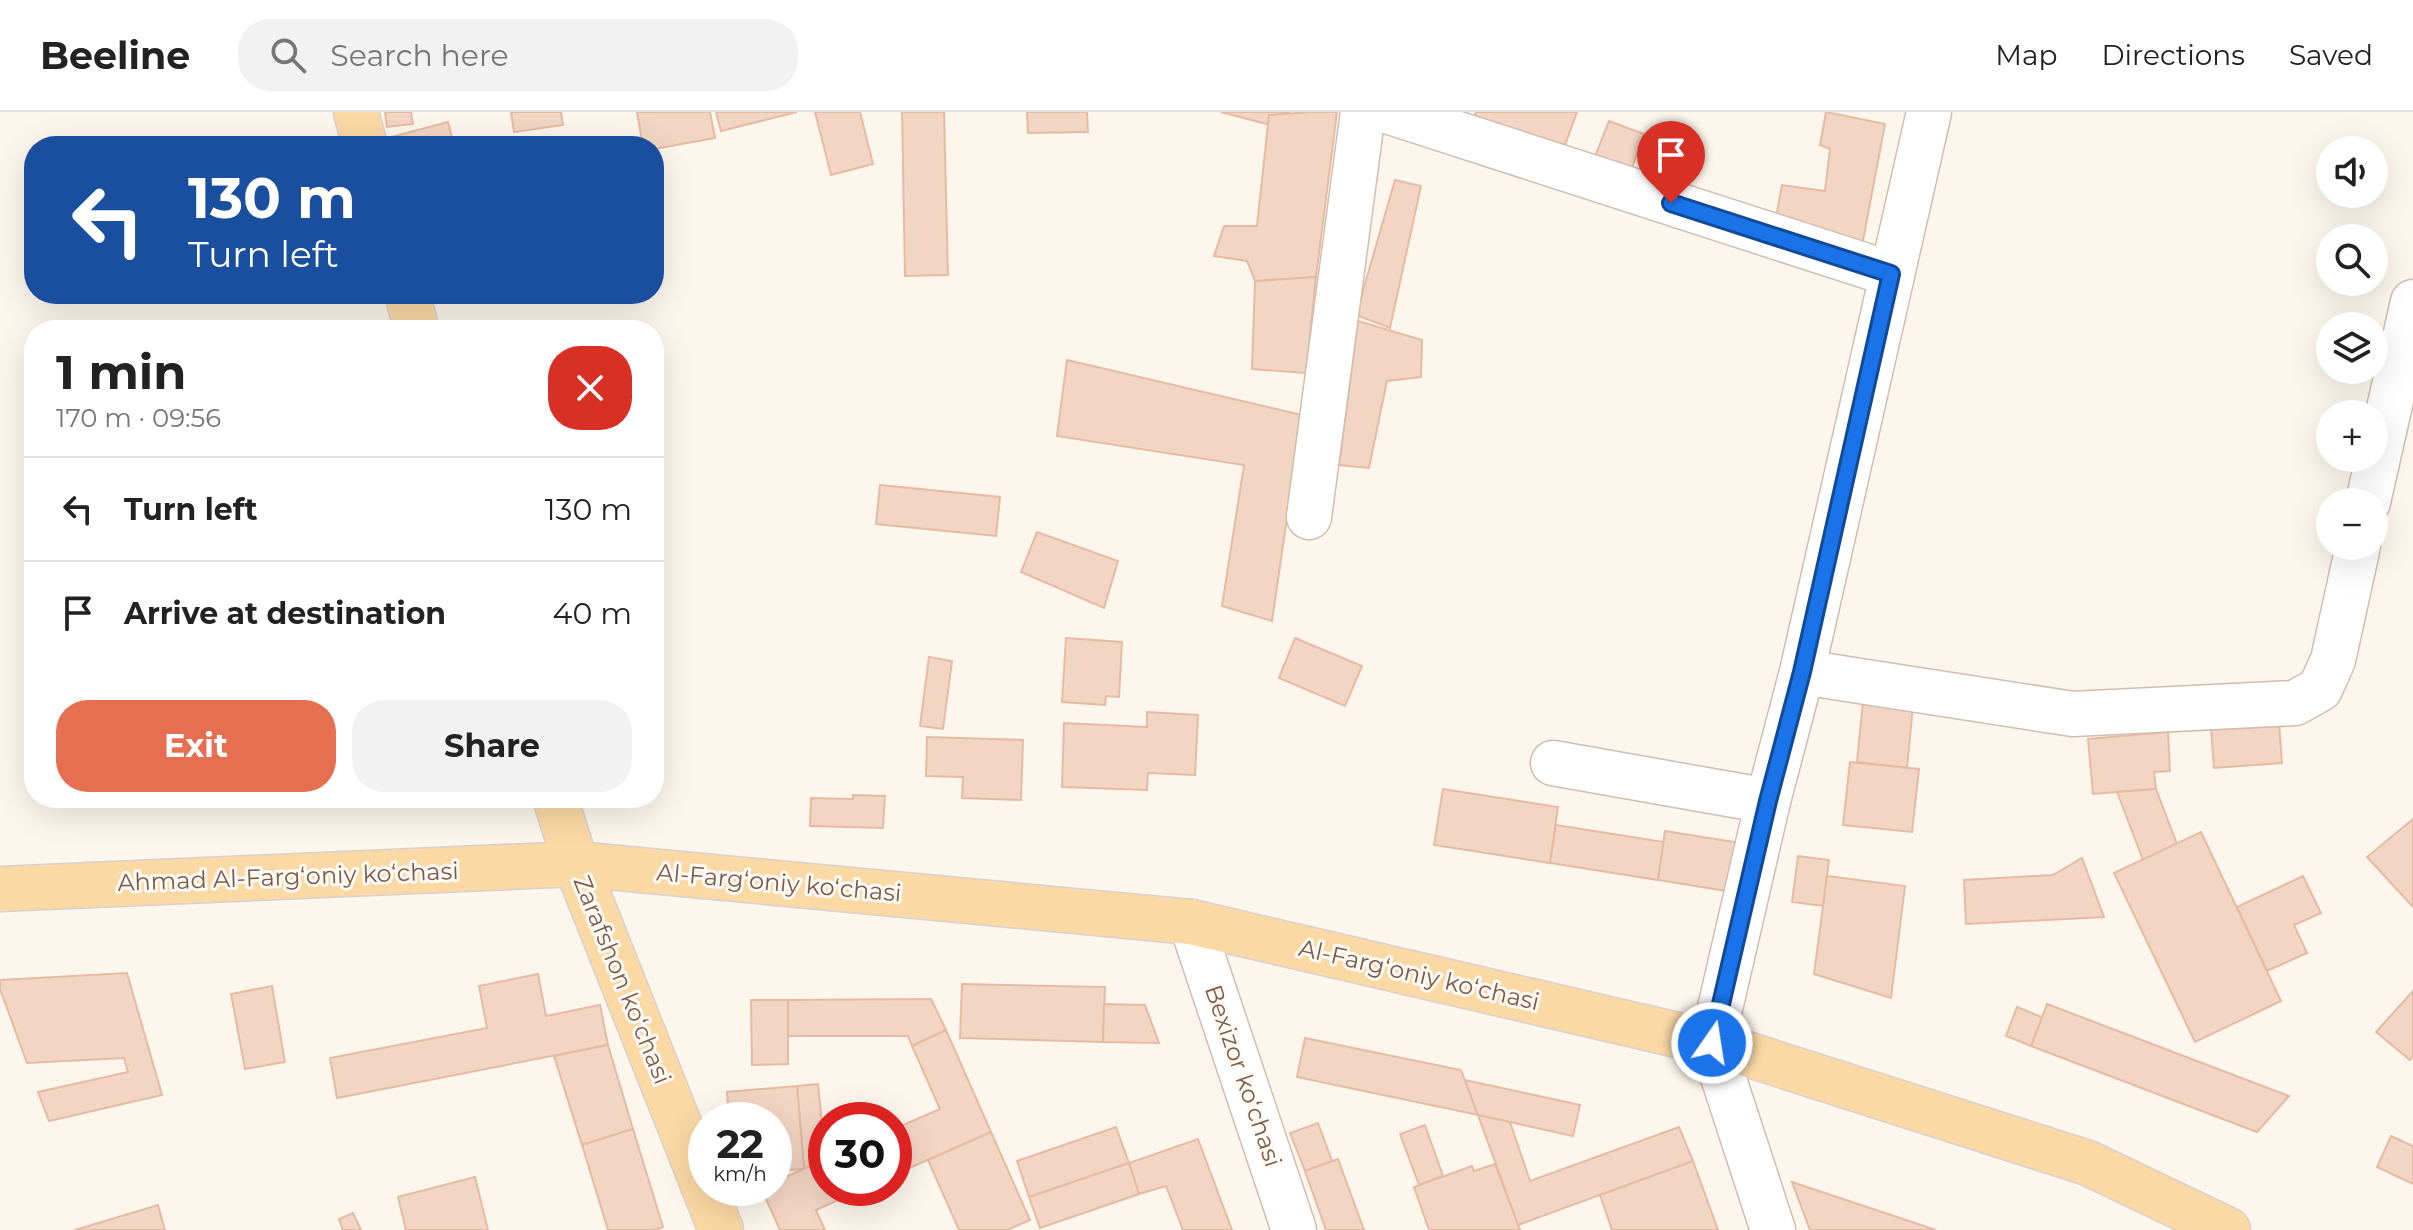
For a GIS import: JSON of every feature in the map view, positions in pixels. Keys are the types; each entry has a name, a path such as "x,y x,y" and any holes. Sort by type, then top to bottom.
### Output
{"main road":[{"path":"356,112 362,136"},
{"name":"Zarafshon koʻchasi","path":"558,808 576,864 721,1230"},
{"name":"Ahmad Al-Fargʻoniy koʻchasi","path":"0,889 576,864"},
{"name":"Al-Fargʻoniy koʻchasi","path":"576,864 1191,922 1712,1043 2088,1163 2228,1230"}],"street":[{"path":"1309,517 1363,112"},
{"path":"1390,112 1891,274"},
{"path":"1773,1230 1712,1043 1768,801 1802,672 1929,112"},
{"path":"2371,488 2413,302"},
{"path":"1802,672 2073,714 2295,703 2320,689 2333,660 2355,560"},
{"path":"1553,763 1768,801"},
{"name":"Bexizor koʻchasi","path":"1191,922 1294,1230"}],"building":[{"path":"385,112 411,112 413,124 387,127"},
{"path":"511,112 561,112 563,125 514,132"},
{"path":"637,112 710,112 715,138 664,147 664,136 641,136"},
{"path":"716,112 797,112 721,131"},
{"path":"815,112 860,112 873,164 831,175"},
{"path":"902,112 944,112 948,275 905,276"},
{"path":"1027,112 1087,112 1088,132 1028,133"},
{"path":"1221,112 1290,112 1285,129"},
{"path":"1337,112 1316,277 1255,281 1247,261 1214,256 1224,226 1257,226 1269,115"},
{"path":"1476,112 1577,112 1565,145 1471,122"},
{"path":"1826,112 1885,124 1862,246 1776,217 1782,185 1825,191 1830,149 1820,145"},
{"path":"1609,121 1644,134 1629,176 1594,159"},
{"path":"448,122 452,136 395,136"},
{"path":"1395,180 1421,186 1390,328 1356,315"},
{"path":"1316,277 1306,373 1252,369 1255,281"},
{"path":"1358,321 1422,340 1421,377 1387,381 1369,468 1339,465"},
{"path":"1067,360 1302,415 1272,621 1222,606 1244,465 1057,436"},
{"path":"880,485 1000,497 996,536 876,524"},
{"path":"1037,532 1118,561 1104,608 1021,572"},
{"path":"1066,638 1122,642 1119,697 1106,696 1105,705 1062,702"},
{"path":"1295,638 1362,666 1345,706 1279,678"},
{"path":"929,657 952,661 943,729 920,726"},
{"path":"1863,701 1913,706 1907,768 1857,762"},
{"path":"1147,712 1198,715 1195,775 1148,773 1147,790 1062,787 1064,723 1147,727"},
{"path":"2279,723 2282,763 2214,768 2211,728"},
{"path":"2168,732 2170,771 2154,772 2156,789 2093,794 2088,739"},
{"path":"927,737 1023,740 1021,800 962,798 963,777 926,776"},
{"path":"1850,762 1919,769 1912,832 1843,825"},
{"path":"1443,789 1558,807 1550,863 1434,845"},
{"path":"2156,789 2177,844 2143,860 2117,792"},
{"path":"853,795 885,796 883,828 810,826 811,798 853,799"},
{"path":"2413,819 2413,907 2367,857"},
{"path":"1556,825 1664,842 1658,880 1550,863"},
{"path":"1665,831 1747,844 1739,893 1658,880"},
{"path":"2201,832 2281,1001 2195,1042 2114,873"},
{"path":"1798,856 1829,860 1823,906 1792,902"},
{"path":"2082,858 2104,917 1966,924 1964,880 2053,875"},
{"path":"1827,876 1905,886 1891,998 1814,974"},
{"path":"2303,876 2321,913 2294,925 2307,953 2267,971 2237,907"},
{"path":"127,973 162,1095 49,1121 38,1092 128,1072 124,1058 27,1063 0,989 0,980"},
{"path":"538,974 546,1016 600,1005 608,1045 337,1098 330,1058 487,1028 479,986"},
{"path":"962,984 1105,987 1103,1042 960,1038"},
{"path":"272,986 285,1062 245,1069 231,994"},
{"path":"2413,991 2413,1056 2410,1060 2376,1032"},
{"path":"931,999 946,1030 912,1046 908,1036 788,1036 788,1000"},
{"path":"751,1000 788,1000 788,1064 752,1065"},
{"path":"1104,1004 1145,1005 1159,1043 1103,1042"},
{"path":"2047,1004 2289,1096 2257,1132 2031,1046"},
{"path":"2017,1007 2042,1017 2031,1046 2006,1036"},
{"path":"946,1030 991,1132 912,1167 912,1121 940,1109 912,1046"},
{"path":"1305,1038 1461,1070 1478,1115 1297,1077"},
{"path":"608,1045 633,1129 582,1145 554,1056"},
{"path":"1465,1080 1580,1105 1573,1136 1478,1115"},
{"path":"818,1084 820,1102 808,1102 808,1167 804,1169 797,1086"},
{"path":"797,1086 804,1169 792,1170 792,1102 728,1102 727,1092"},
{"path":"1478,1115 1510,1122 1530,1181 1679,1127 1693,1161 1518,1225"},
{"path":"1318,1123 1332,1161 1305,1171 1290,1133"},
{"path":"1425,1125 1443,1176 1419,1185 1400,1134"},
{"path":"1116,1127 1129,1163 1029,1197 1017,1161"},
{"path":"633,1129 663,1227 654,1230 608,1230 582,1145"},
{"path":"991,1132 1030,1220 1007,1230 959,1230 928,1160"},
{"path":"2391,1136 2413,1146 2413,1184 2377,1167"},
{"path":"1198,1139 1232,1230 1183,1230 1166,1186 1139,1194 1129,1163"},
{"path":"1338,1159 1364,1230 1326,1230 1305,1171"},
{"path":"1693,1161 1718,1230 1612,1230 1600,1195"},
{"path":"1129,1163 1139,1194 1040,1228 1029,1197"},
{"path":"1495,1164 1520,1230 1429,1230 1414,1187 1472,1166 1474,1171"},
{"path":"808,1167 808,1206 825,1206 816,1210 825,1230 780,1230 769,1206 792,1206 792,1174"},
{"path":"475,1177 488,1230 406,1230 398,1197"},
{"path":"1792,1182 1936,1230 1810,1230"},
{"path":"158,1205 165,1230 75,1230"},
{"path":"353,1213 361,1230 343,1230 339,1219"}],"route":[{"path":"1671,203 1891,274 1802,672 1768,801 1712,1043"}]}
